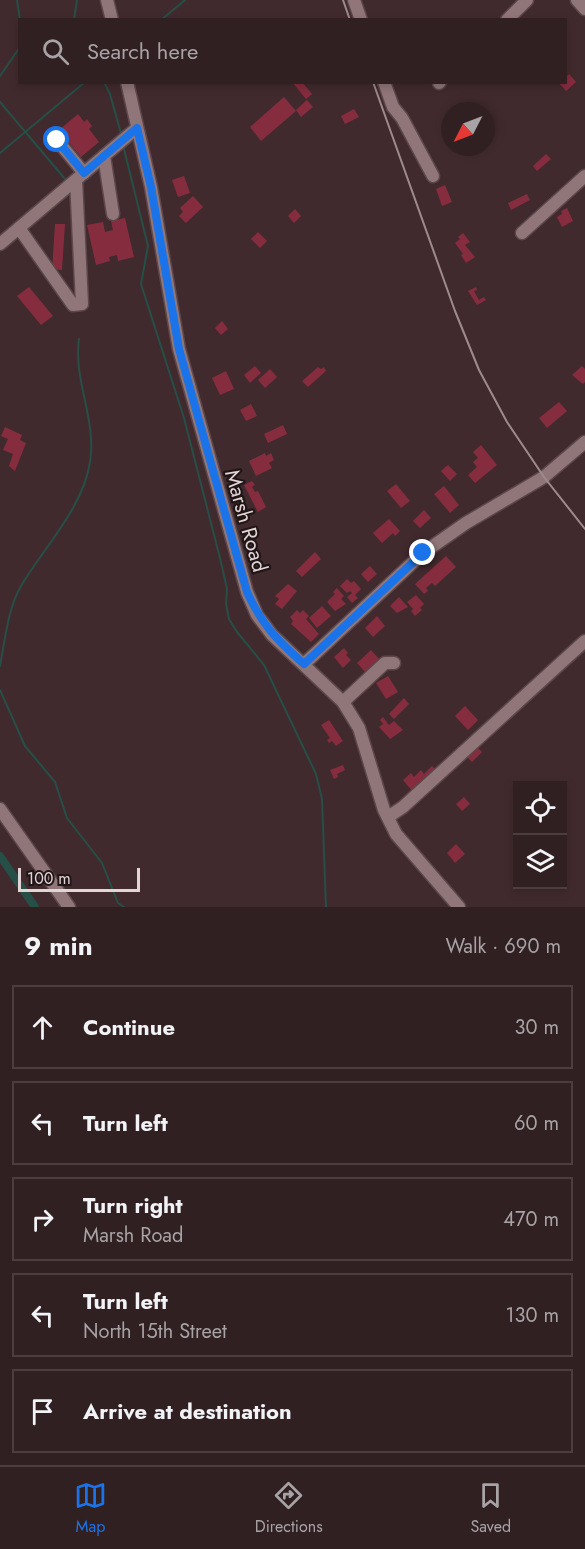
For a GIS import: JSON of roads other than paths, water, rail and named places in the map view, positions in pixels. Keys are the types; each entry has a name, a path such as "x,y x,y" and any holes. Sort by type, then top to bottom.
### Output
{"street":[{"path":"107,0 112,18"},
{"path":"354,0 360,18"},
{"path":"509,18 527,0"},
{"path":"577,0 585,9"},
{"name":"Marsh Road","path":"127,84 151,187 179,349 247,592 257,615 272,635 343,702 359,728 388,818 396,834 459,907"},
{"path":"385,84 393,107 402,118 433,176"},
{"path":"0,244 137,128"},
{"path":"19,228 73,305 82,304 80,177 57,140"},
{"path":"104,156 113,214"},
{"path":"522,233 585,176"},
{"path":"304,664 423,553 466,523 544,477 585,442"},
{"path":"388,818 403,807 585,641"},
{"path":"343,702 385,663 394,663"},
{"path":"0,810 41,864 69,907"},
{"path":"448,894 452,907"}],"waterway":[{"path":"17,0 20,18"},
{"path":"74,18 77,0"},
{"path":"163,18 185,0"},
{"path":"0,76 18,50"},
{"path":"0,153 83,84"},
{"path":"105,84 122,137"},
{"path":"0,102 65,179"},
{"path":"123,145 148,246 141,284 184,418 227,589 226,604 229,619 264,665 316,774 322,799 326,907"},
{"path":"0,666 13,604 21,586 62,527 86,479 91,446 88,415 79,370 79,339"},
{"path":"0,690 25,746 55,782 67,818 102,863 118,903 124,907"},
{"path":"0,856 35,907"}],"railway":[{"path":"343,0 349,18"},
{"path":"374,84 455,311 479,370 507,422 544,477 585,529"}]}
